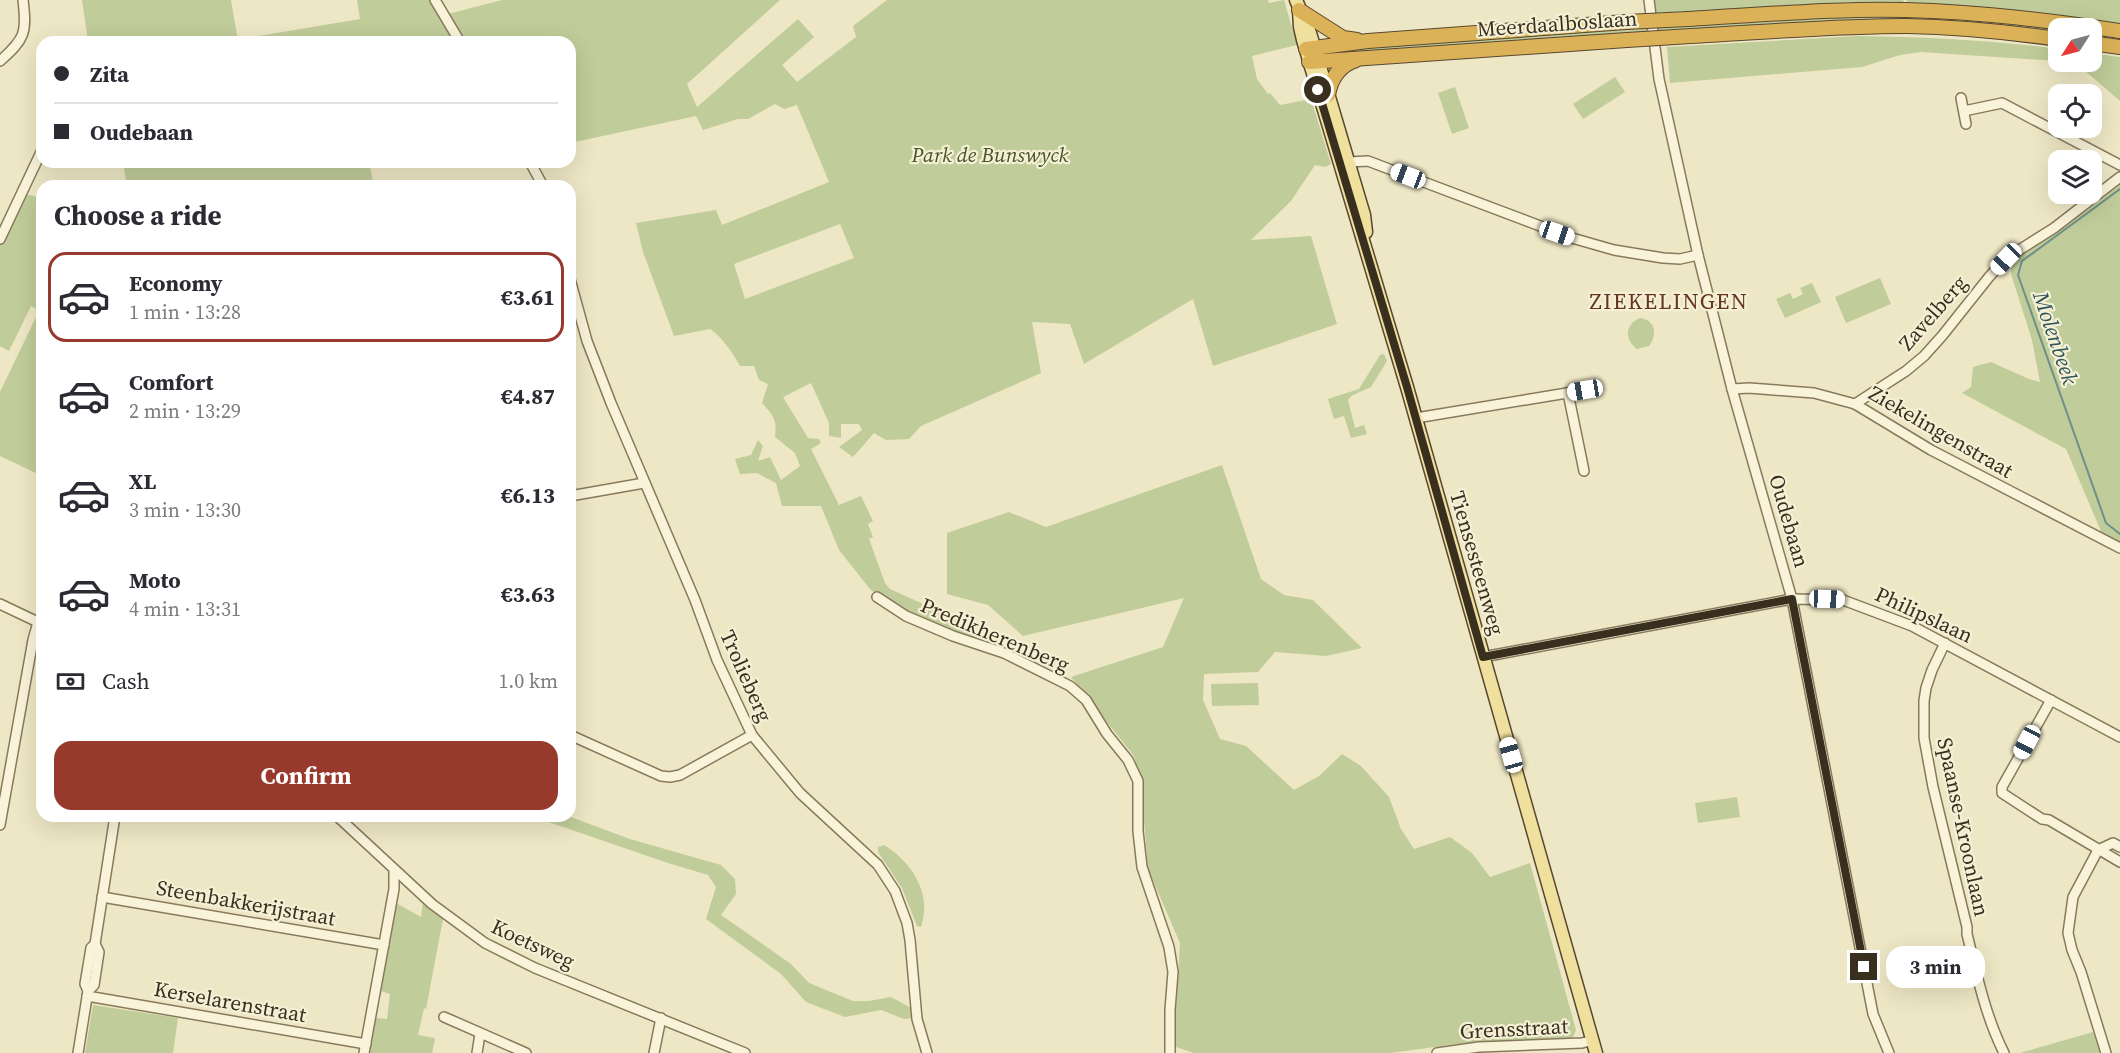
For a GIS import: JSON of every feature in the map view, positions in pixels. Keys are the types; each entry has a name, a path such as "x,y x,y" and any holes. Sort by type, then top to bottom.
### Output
{"highway":[{"path":"1298,5 1343,38 1368,41"},
{"name":"Meerdaalboslaan","path":"1312,55 1368,41 1626,22 1857,10 1907,10 2025,18 2120,31"},
{"name":"Meerdaalboslaan","path":"1312,55 1370,57 1856,27 1908,26 2048,38"},
{"path":"2102,45 2120,47"},
{"path":"1328,94 1332,80 1343,68 1354,60 1370,57"}],"main road":[{"name":"Tiensesteenweg","path":"1298,5 1310,33 1312,55 1596,1053"},
{"name":"Tiensesteenweg","path":"1312,55 1328,94 1364,215 1369,257"}],"street":[{"path":"0,62 16,46 22,36 26,24 23,0"},
{"path":"435,0 456,36"},
{"name":"Oudebaan","path":"1649,0 1659,79 1698,255 1732,389 1792,599 1873,1014 1889,1053"},
{"path":"1961,98 1966,124"},
{"path":"1964,111 2002,103 2120,165"},
{"path":"1349,162 1368,161 1557,233 1614,250 1670,259 1698,255"},
{"path":"0,239 36,163"},
{"name":"Zavelberg","path":"1855,404 1906,371 1924,356 2006,259 2054,228 2120,177"},
{"name":"Trolieberg","path":"576,301 587,342 644,483 695,600 717,660 752,735 800,793 878,865 895,891 907,923 917,1019 927,1053"},
{"name":"Ziekelingenstraat","path":"1732,389 1749,388 1814,393 1855,404 1930,450 2120,548"},
{"path":"1416,418 1585,390"},
{"path":"1568,393 1584,471"},
{"path":"576,495 644,483"},
{"name":"Predikherenberg","path":"877,597 906,616 1004,654 1070,686 1086,700 1107,734 1128,760 1138,781 1138,831 1142,867 1171,955 1173,972 1170,1053"},
{"name":"Philipslaan","path":"1483,657 1792,599 1843,600 1912,626 2120,737"},
{"path":"0,604 36,621"},
{"path":"0,825 36,633"},
{"name":"Spaanse-Kroonlaan","path":"1945,643 1932,670 1924,701 1926,747 1933,787 1984,1004 1992,1029 2004,1053"},
{"path":"2051,700 2002,787 2002,793 2042,819 2049,820 2080,837 2120,862"},
{"path":"576,738 661,776 670,777 680,775 752,735"},
{"path":"78,1053 88,993 94,985 99,952 95,945 114,822"},
{"name":"Koetsweg","path":"343,822 432,904 485,943 535,968 745,1053"},
{"path":"2106,1053 2068,933 2073,897 2098,850 2113,843 2120,847"},
{"path":"365,1049 394,889 394,870"},
{"name":"Steenbakkerijstraat","path":"102,897 384,945"},
{"name":"Kerselarenstraat","path":"88,993 365,1049"},
{"path":"444,1017 526,1053"},
{"path":"654,1053 661,1018"},
{"path":"477,1053 480,1034"},
{"name":"Grensstraat","path":"1437,1053 1479,1047 1582,1043 1593,1040"}],"green space":[{"path":"82,0 231,0 237,35 87,36"},
{"name":"Park de Bunswyck","path":"357,0 430,0 437,12 448,14 502,0 780,0 687,84 697,107 798,19 814,37 782,65 797,82 856,37 853,26 887,0 1268,0 1269,3 1284,0 1297,45 1252,56 1257,79 1280,105 1311,99 1331,164 1325,167 1315,165 1291,201 1251,240 1311,236 1337,324 1213,366 1193,299 1084,364 1070,324 1032,322 1041,373 921,426 909,439 886,440 874,433 853,457 839,447 862,430 859,424 841,424 841,438 829,436 829,423 811,383 783,397 808,438 819,439 821,443 811,449 839,505 861,496 873,521 868,524 873,537 869,539 885,583 890,589 965,623 985,642 936,627 889,605 870,589 839,550 821,506 782,506 776,483 757,473 740,474 735,459 751,455 758,440 763,446 758,461 770,457 781,480 800,466 795,453 775,437 774,418 762,403 768,384 759,380 754,366 740,366 727,346 710,329 674,336 643,252 636,223 716,210 722,225 829,182 797,105 784,109 775,104 748,119 738,119 703,130 696,116 576,142 576,36 258,36 360,19","holes":["840,224 854,258 745,299 734,264"]},
{"path":"1654,0 1903,0 1905,3 1854,2 1656,13"},
{"path":"1906,0 2120,0 2120,23 2102,21 2102,18 2075,18 1959,5 1908,3"},
{"path":"1825,18 1942,18 2048,28 2048,34 1979,27 1333,56 1331,49"},
{"path":"1858,36 1908,37 2048,48 2048,60 1921,52 1900,55 1862,67 1670,83 1667,47"},
{"path":"2102,55 2120,57 2120,101 2086,72 2102,72"},
{"path":"1615,77 1625,92 1583,119 1573,104"},
{"path":"1455,87 1469,128 1452,134 1438,93"},
{"path":"124,168 370,168 373,180 126,180"},
{"path":"2120,177 2120,544 2103,536 2066,449 1962,393 1971,387 1973,367 1991,362 2040,382 2032,340 2011,274 2012,257 2084,204 2102,204 2102,190"},
{"path":"25,194 36,197 36,309 31,306 9,351 0,346 0,246"},
{"path":"1880,278 1891,304 1846,323 1835,297"},
{"path":"1812,283 1821,302 1785,318 1776,299 1790,293 1793,299 1803,294 1800,288"},
{"path":"36,317 36,473 0,456 0,392"},
{"path":"1640,318 1652,325 1654,337 1649,346 1637,349 1630,341 1628,332 1631,324"},
{"path":"1384,354 1387,361 1371,387 1351,396 1348,400 1355,428 1364,425 1367,434 1351,438 1344,416 1334,419 1328,399 1359,389 1380,355"},
{"path":"1222,465 1261,579 1284,595 1313,600 1362,648 1326,656 1275,652 1258,672 1204,674 1203,700 1220,739 1246,746 1294,790 1319,776 1342,754 1361,766 1389,797 1401,829 1414,849 1450,837 1472,853 1490,877 1530,863 1576,1030 1572,1039 1457,1044 1390,1053 1194,1053 1176,1047 1174,1042 1180,943 1148,869 1141,784 1134,756 1071,677 1163,647 1184,598 1023,636 988,605 947,594 947,533 1009,512 1046,527"},
{"path":"1258,683 1259,705 1212,706 1211,684"},
{"path":"1737,797 1740,817 1698,823 1695,803"},
{"path":"576,819 630,839 721,865 735,879 736,894 721,915 791,964 809,983 853,1001 891,997 911,1008 913,1018 904,1019 881,1010 845,1017 806,1002 781,974 706,919 716,887 708,875 548,822 576,822"},
{"path":"884,845 911,869 922,891 924,915 921,927 917,926 902,888 878,852 878,847"},
{"path":"423,902 443,919 426,1009 424,1008 418,1035 435,1038 432,1053 370,1053 376,1018 387,1019 390,994 381,991 396,903 421,917"},
{"path":"93,1005 178,1018 173,1053 85,1053"},
{"path":"2093,1032 2100,1053 2020,1053"}],"waterway":[{"name":"Molenbeek","path":"2120,189 2022,261 2018,275 2106,523 2120,534"}],"district":[{"name":"ZIEKELINGEN","path":"1669,301"}],"route":[{"path":"1318,90 1407,387 1483,657 1792,599 1864,967"}]}
